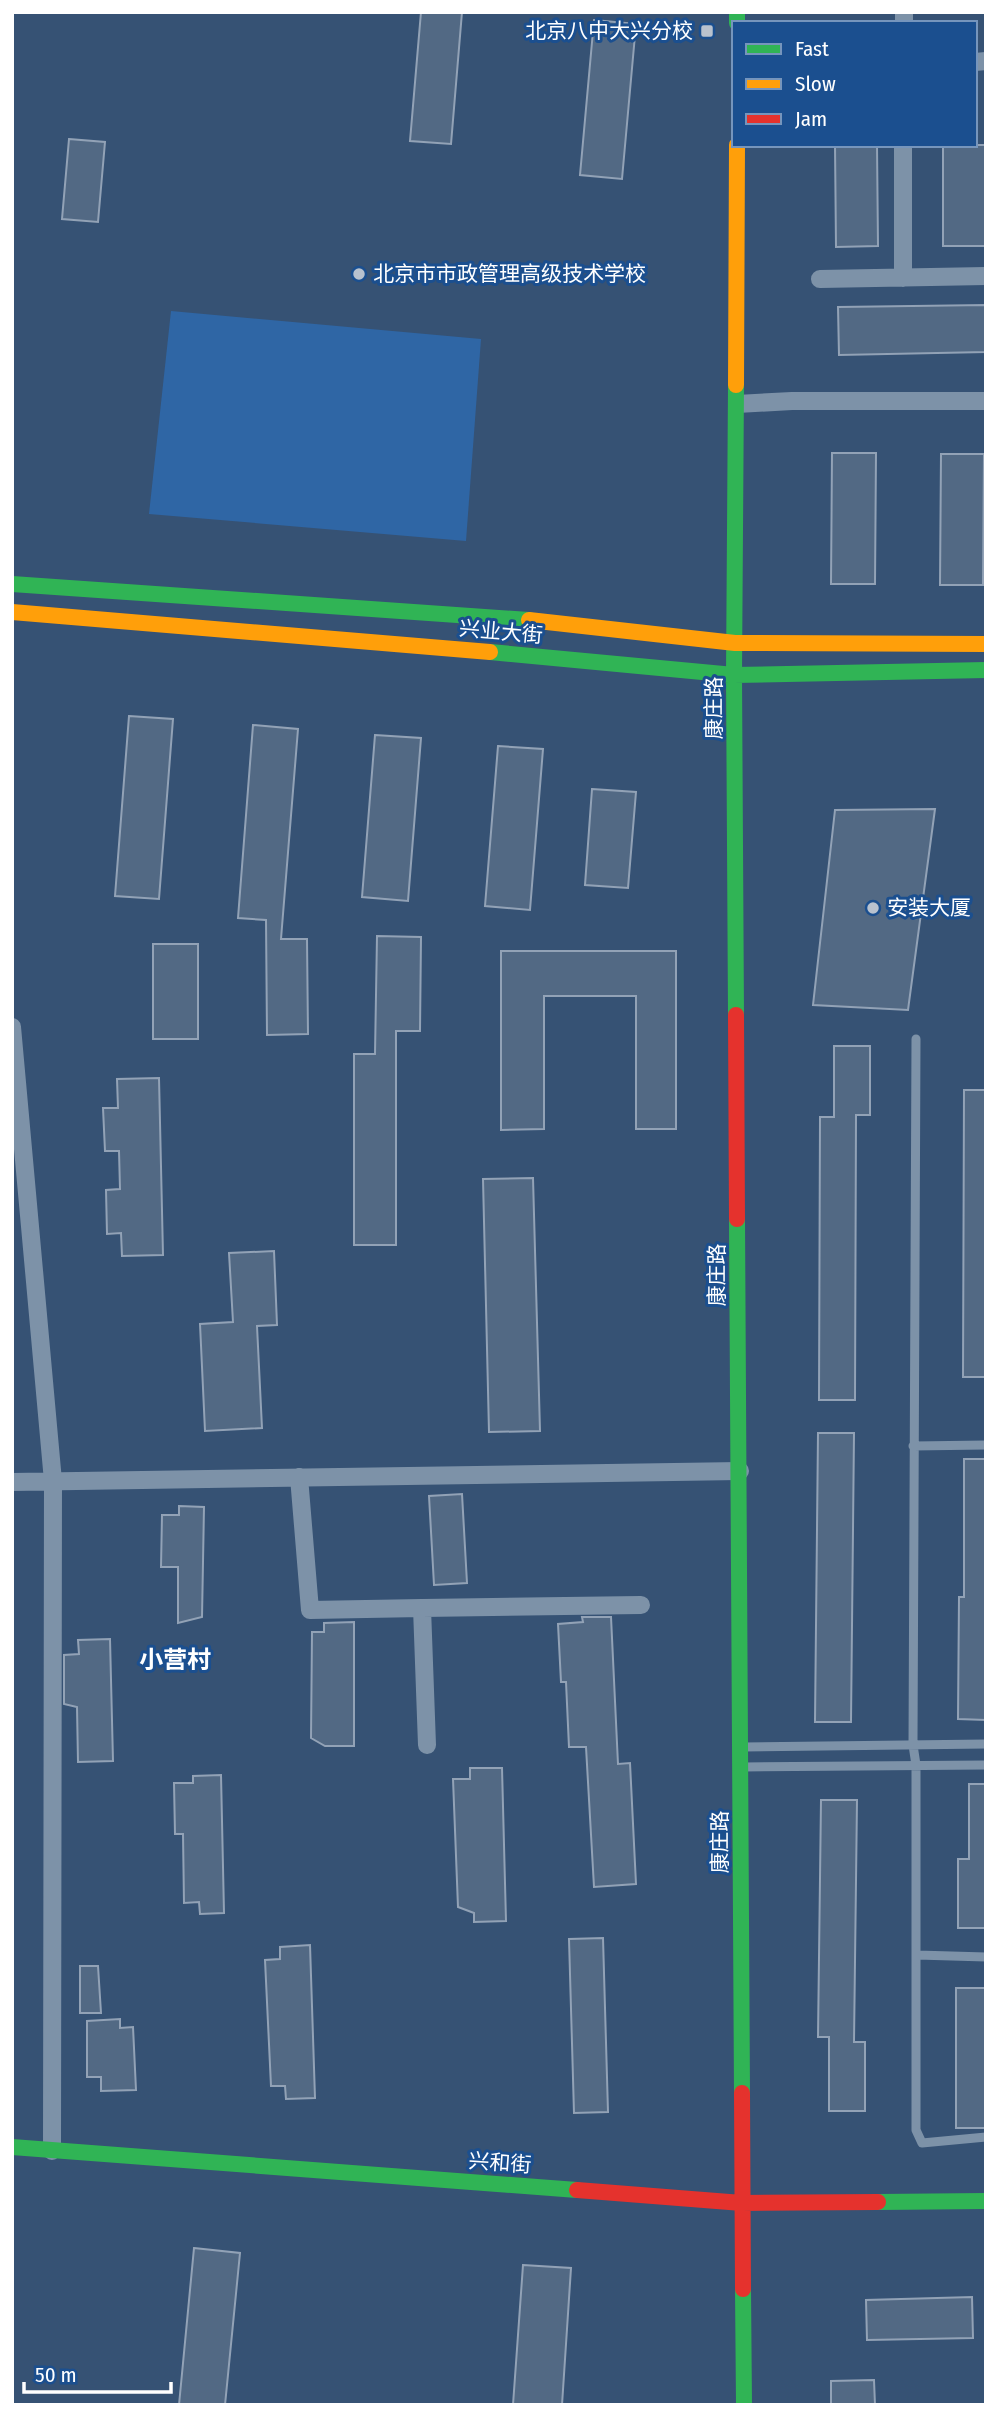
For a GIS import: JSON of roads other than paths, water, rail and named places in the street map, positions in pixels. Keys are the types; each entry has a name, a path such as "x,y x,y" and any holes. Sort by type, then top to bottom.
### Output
{"street":[{"name":"康庄路","path":"737,147 734,675 744,2405"},
{"path":"903,278 904,147"},
{"path":"820,279 986,276"},
{"path":"737,404 792,401 986,401"},
{"name":"兴业大街","path":"12,584 525,620 734,643 986,644"},
{"name":"兴业大街","path":"12,612 523,654 734,675 986,670"},
{"path":"12,1027 53,1481 52,2151"},
{"path":"12,1482 740,1471"},
{"path":"299,1477 310,1610 641,1605"},
{"path":"422,1608 427,1745"},
{"name":"兴和街","path":"12,2147 742,2203 986,2201"}],"lane":[{"path":"916,1039 913,1446 916,2130 922,2143 986,2137"},
{"path":"913,1446 986,1445"},
{"path":"740,1747 986,1744"},
{"path":"950,1765 944,1760 943,1751 951,1745"},
{"path":"740,1767 986,1765"},
{"path":"917,1955 986,1957"}],"place":[{"name":"北京八中大兴分校","path":"707,31"},
{"name":"北京市市政管理高级技术学校","path":"359,274"},
{"name":"安装大厦","path":"873,908"}],"district":[{"name":"小营村","path":"175,1660"}]}
